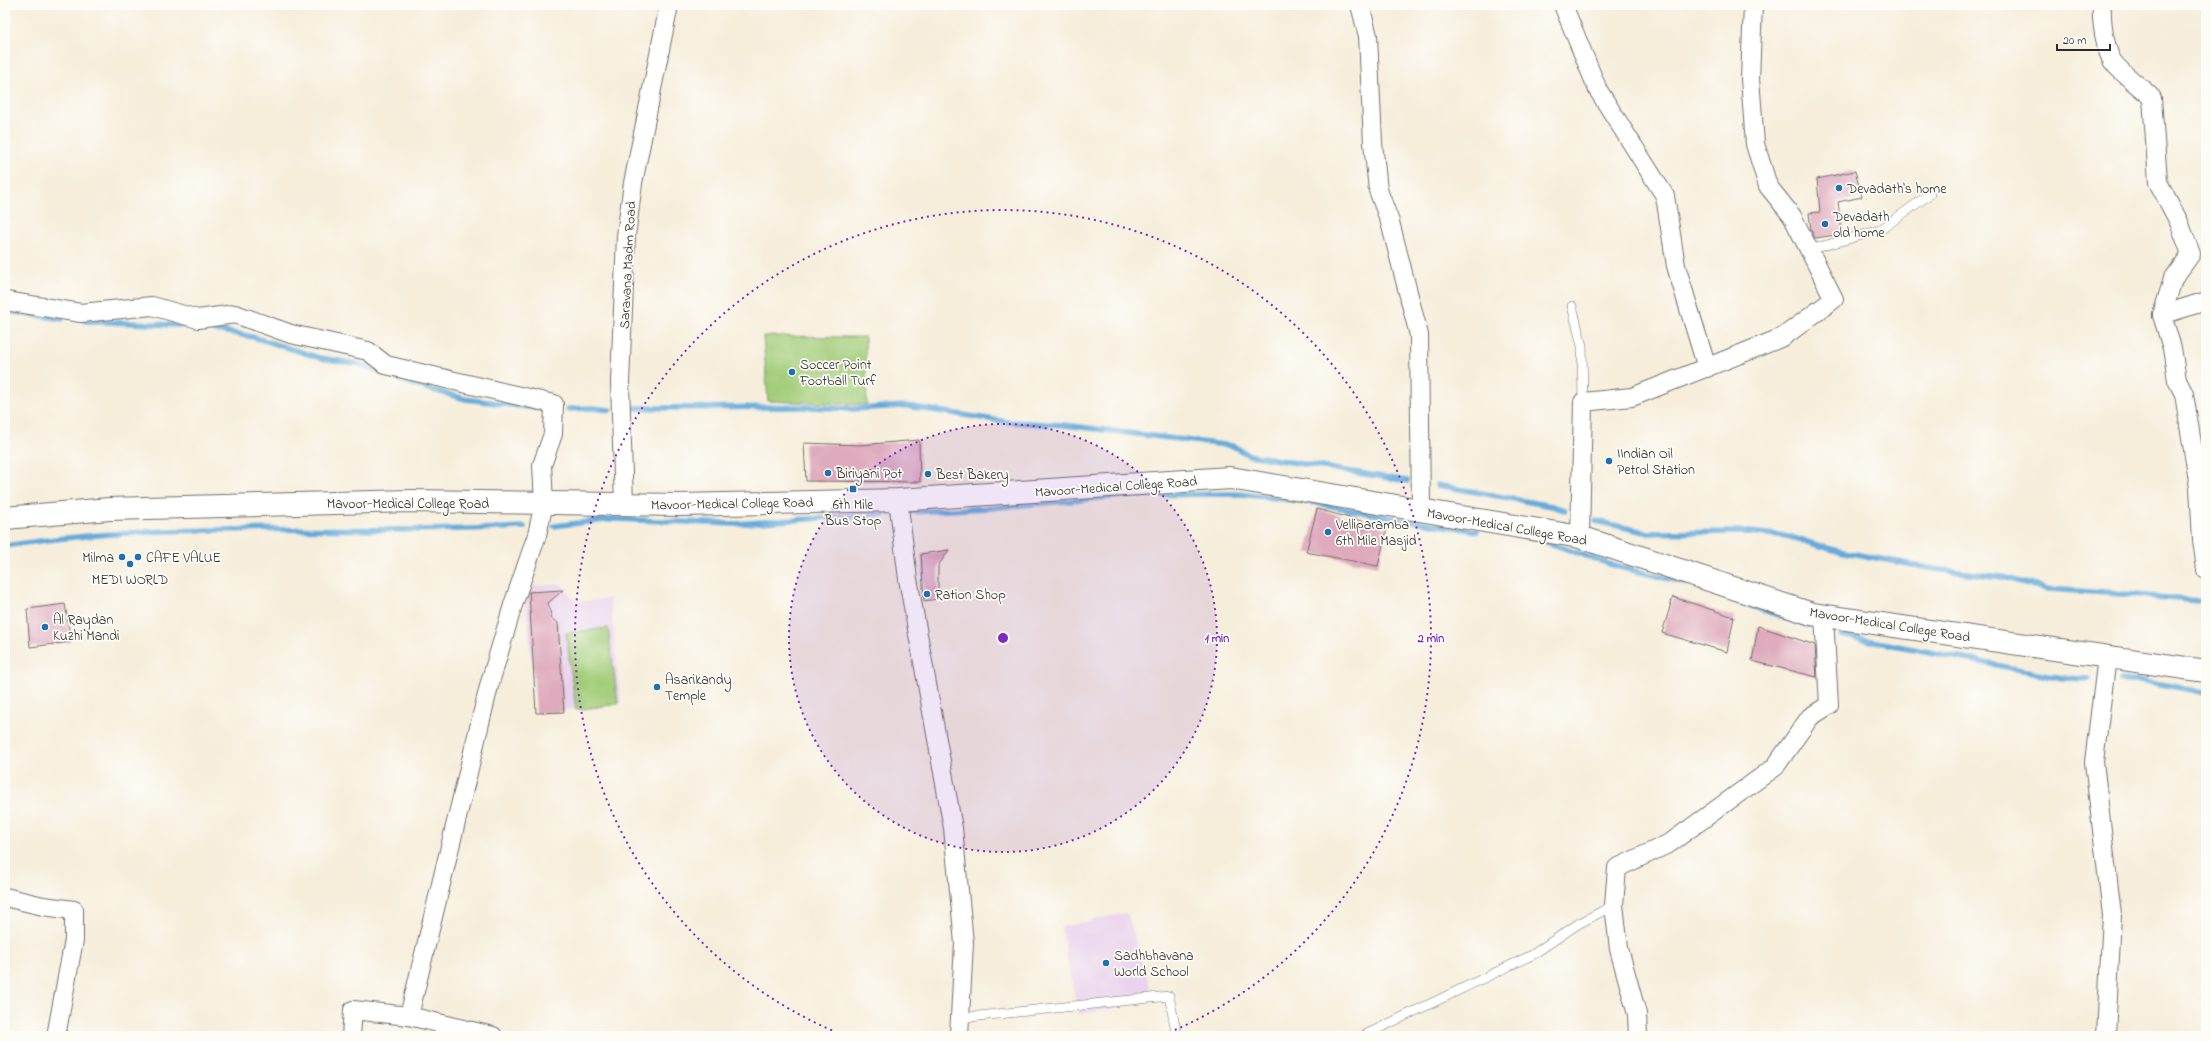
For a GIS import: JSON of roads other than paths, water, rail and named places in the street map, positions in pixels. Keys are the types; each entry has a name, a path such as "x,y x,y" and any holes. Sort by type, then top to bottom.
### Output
{"main road":[{"name":"Mavoor-Medical College Road","path":"5,518 108,509 411,501 624,504 898,500 1230,478 1580,537 1812,614 2206,671"}],"street":[{"name":"Saravana Madm Road","path":"624,504 620,383 626,236 632,183 668,5"},
{"path":"1360,5 1368,36 1373,143 1378,190 1390,222 1419,335 1421,510"},
{"path":"1562,5 1598,90 1665,196 1676,266 1707,368"},
{"path":"1580,537 1583,402 1632,397 1783,337 1834,299 1792,216 1768,186 1755,144 1750,79 1753,5"},
{"path":"2102,5 2101,17 2113,61 2152,98 2158,182 2179,222 2191,254 2173,279 2162,315 2172,348 2177,380 2184,394 2199,487 2206,570"},
{"path":"5,301 81,313 152,306 198,319 235,314 291,334 368,351 386,365 554,404 553,434 542,465 544,503 537,535 513,605 489,686 409,1016"},
{"path":"2162,315 2206,301"},
{"path":"898,500 909,586 953,828 964,943 958,1036"},
{"path":"1638,1036 1637,1014 1619,949 1614,905 1617,868 1670,843 1774,767 1810,717 1828,705 1824,616"},
{"path":"2106,1036 2112,915 2094,762 2107,657"},
{"path":"5,897 74,910 74,940 56,1036"},
{"path":"351,1036 353,1010 409,1016 493,1036"}],"lane":[{"path":"1809,250 1880,230 1930,194"},
{"path":"1572,306 1582,346 1583,402"},
{"path":"1363,1036 1532,955 1578,924 1614,905"},
{"path":"960,1018 1169,996 1177,1036"}],"waterway":[{"path":"5,311 62,319"},
{"path":"85,321 195,326 253,337 320,358 358,364 412,384 465,399 535,408"},
{"path":"634,408 806,407 852,409 906,406 1008,422 1064,425 1233,446 1249,455 1407,481"},
{"path":"568,409 593,408 610,410"},
{"path":"1437,485 1552,506 1565,510"},
{"path":"911,512 991,508 1135,495 1240,494 1316,503 1399,519 1477,531"},
{"path":"554,526 613,519 733,524 884,514"},
{"path":"1596,521 1649,533 1750,532 1787,536 1834,550 1934,569 2002,577 2047,589 2198,601"},
{"path":"5,546 134,532 264,529 394,530 524,527"},
{"path":"1543,541 1615,566 1686,583"},
{"path":"1700,588 1809,626"},
{"path":"1841,635 2063,678 2088,679"},
{"path":"2120,680 2140,680 2206,693"}],"place":[{"name":"Devadath's home","path":"1839,188"},
{"name":"Devadath old home","path":"1825,224"},
{"name":"Soccer Point Football Turf","path":"792,372"},
{"name":"IIndian Oil Petrol Station","path":"1609,461"},
{"name":"Biriyani Pot","path":"828,473"},
{"name":"Best Bakery","path":"928,474"},
{"name":"6th Mile Bus Stop","path":"853,489"},
{"name":"Velliparamba 6th Mile Masjid","path":"1328,532"},
{"name":"Milma","path":"122,557"},
{"name":"CAFE VALUE","path":"138,557"},
{"name":"MEDI WORLD","path":"130,564"},
{"name":"Ration Shop","path":"927,594"},
{"name":"Al Raydan Kuzhi Mandi","path":"45,627"},
{"name":"Asarikandy Temple","path":"657,687"},
{"name":"Sadhbhavana World School","path":"1106,963"}]}
